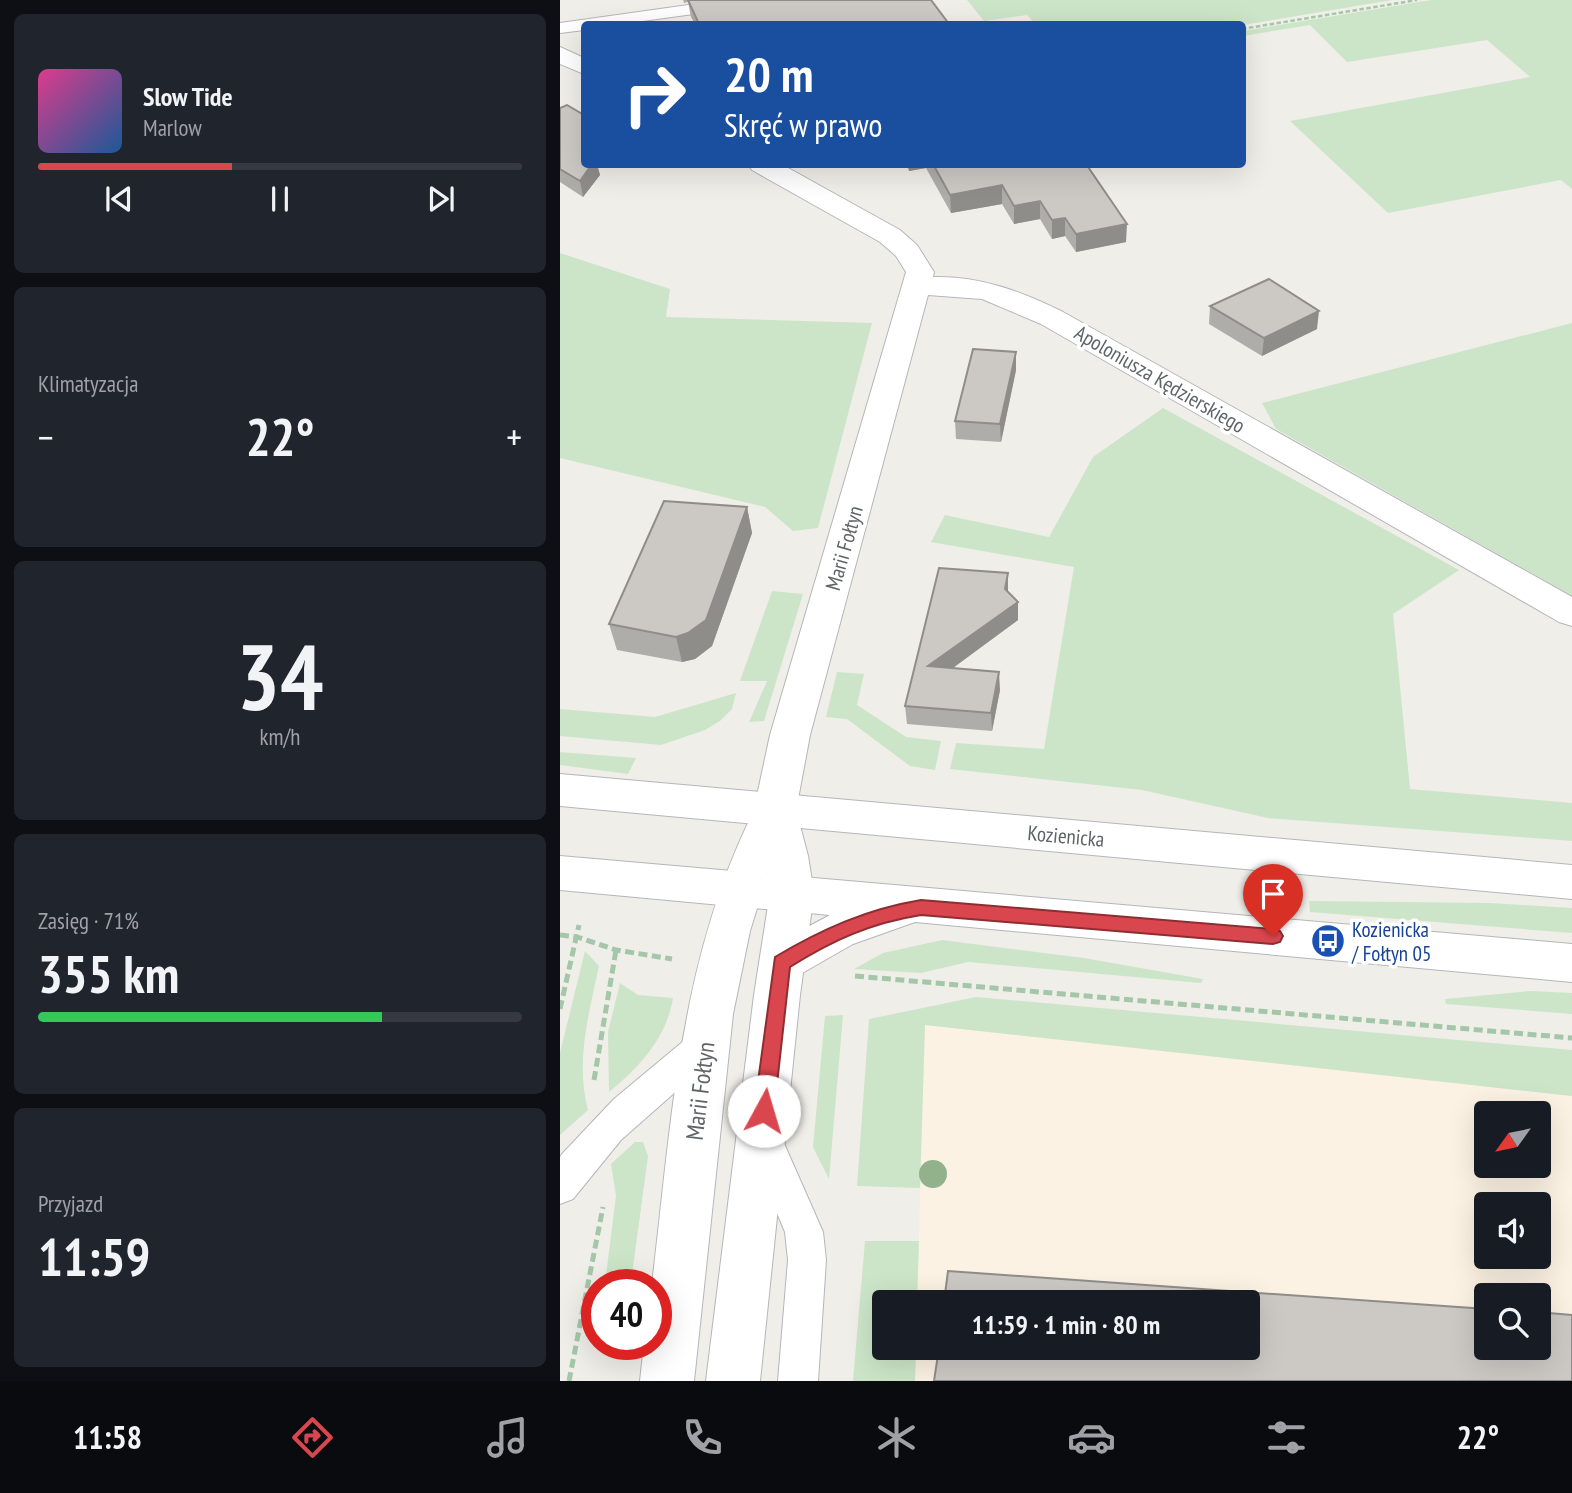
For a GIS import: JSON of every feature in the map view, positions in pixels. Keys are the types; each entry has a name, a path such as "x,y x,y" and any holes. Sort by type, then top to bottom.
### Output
{"street":[{"path":"560,54 580,76"},
{"path":"768,168 890,236 907,251 920,272 918,286"},
{"name":"Apoloniusza Kędzierskiego","path":"918,286 981,287 1022,303 1572,613"},
{"name":"Marii Fołtyn","path":"667,1381 705,1045 718,963 752,851 775,810 790,735 918,286"},
{"name":"Kozienicka","path":"560,790 1572,882"},
{"name":"Marii Fołtyn","path":"733,1381 792,893 787,856 775,810"},
{"path":"560,873 1572,963"},
{"path":"782,966 816,942 882,914 921,907"}],"lane":[{"path":"604,21 759,0"},
{"path":"560,27 581,24"},
{"path":"560,1187 576,1162 602,1131 705,1045"},
{"path":"761,1134 804,1232 807,1260 798,1381"}],"path":[{"path":"1246,28 1417,0"},
{"path":"560,1009 579,925"},
{"path":"560,935 647,956 718,963"},
{"path":"782,966 1572,1038"}],"shaded area":[{"path":"925,1025 1572,1096 1572,1381 915,1381 916,1360 1260,1360 1260,1290 917,1290"}],"green space":[{"path":"967,0 1392,0 1246,24 1246,21 1032,21 1027,15 984,21"},
{"path":"1431,0 1572,0 1572,189 1561,180 1388,213 1290,121 1530,77 1487,40 1347,62 1310,25 1246,36 1246,31"},
{"path":"560,253 670,289 666,317 872,323 818,528 793,531 765,507 560,458"},
{"path":"1572,323 1572,596 1276,429 1262,403"},
{"path":"1163,408 1459,570 1393,614 1410,789 1572,803 1572,841 1268,818 1142,790 950,769 956,743 1044,749 1074,567 931,542 945,515 1049,537 1093,457"},
{"path":"772,591 803,594 764,721 749,722 767,681 740,681"},
{"path":"837,672 864,674 857,705 906,737 941,741 935,770 910,766 847,719 826,717"},
{"path":"736,693 732,709 720,721 705,730 661,745 560,736 560,709 655,717"},
{"path":"560,752 636,758 628,774 560,765"},
{"path":"1309,901 1490,903 1572,908 1572,933 1310,912"},
{"path":"942,940 1084,958 1203,979 1201,983 968,962 921,973 854,969 883,953"},
{"path":"585,951 599,966 583,1056 584,1092 588,1110 560,1135 560,1053"},
{"path":"620,983 638,995 673,998 665,1026 650,1051 631,1073 609,1092 608,1032"},
{"path":"1530,991 1572,993 1572,1014 1446,1004 1445,999"},
{"path":"976,997 1572,1050 1572,1096 925,1025 920,1188 857,1186 869,1019"},
{"path":"843,1015 829,1179 813,1147 825,1016"},
{"path":"635,1142 643,1142 648,1156 633,1269 607,1269 616,1196 611,1164"},
{"path":"865,1241 919,1241 917,1290 872,1290 872,1360 916,1360 915,1381 853,1381"}],"building":[{"path":"688,0 931,0 947,21 698,21"},
{"path":"567,105 581,113 581,168 589,168 580,181 560,169 560,108"},
{"path":"935,168 1089,168 1127,224 1076,234 1065,218 1052,220 1040,201 1014,206 1002,185 950,195"},
{"path":"1269,279 1319,311 1264,338 1210,306"},
{"path":"973,349 1016,352 1000,424 955,421"},
{"path":"664,501 747,507 706,620 688,633 676,637 609,624"},
{"path":"939,568 1008,573 1005,589 1018,602 928,666 999,672 991,713 905,706"},
{"path":"948,1271 1217,1290 946,1290"},
{"path":"1260,1293 1474,1308 1474,1360 1551,1360 1551,1313 1572,1315 1572,1381 934,1381 937,1360 1260,1360"}],"place":[{"name":"Kozienicka / Fołtyn 05","path":"1328,941"}],"route":[{"path":"764,1111 781,963 816,942 882,914 921,907 1273,936"}]}
